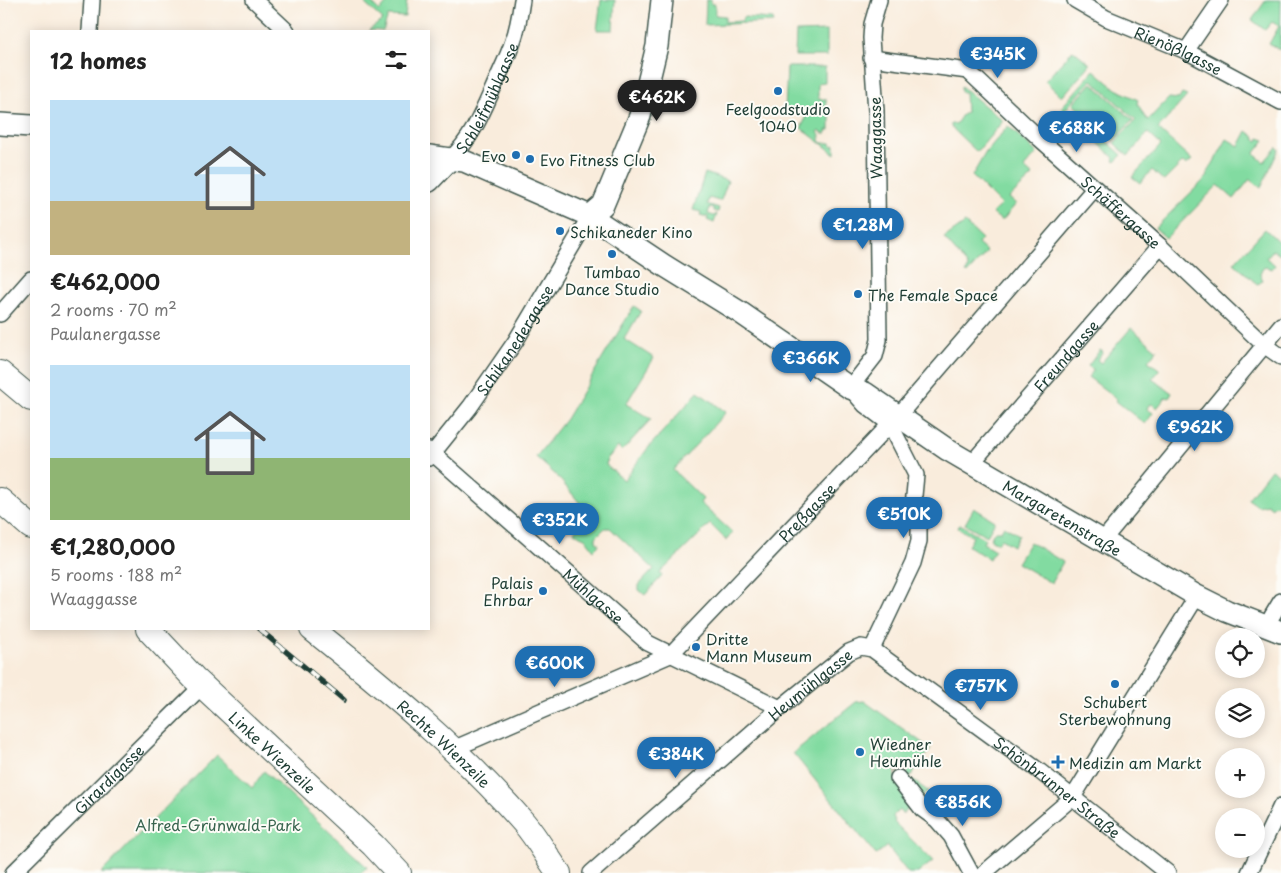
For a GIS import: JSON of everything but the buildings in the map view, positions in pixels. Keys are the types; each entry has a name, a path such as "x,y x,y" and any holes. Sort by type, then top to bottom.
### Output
{"main road":[{"path":"0,372 30,398"},
{"path":"0,500 30,525"},
{"name":"Linke Wienzeile","path":"149,630 202,686 373,845 399,873"},
{"name":"Rechte Wienzeile","path":"313,630 453,749 525,824 559,873"}],"street":[{"path":"90,30 92,0"},
{"path":"254,0 286,30"},
{"name":"Schleifmühlgasse","path":"430,180 461,149 470,135 513,43 522,0"},
{"path":"590,216 603,205 640,116 656,53 662,0"},
{"name":"Waaggasse","path":"850,388 875,356 879,340 876,111 871,58 871,29 879,0"},
{"name":"Rienößlgasse","path":"1075,0 1106,18 1186,51 1281,102"},
{"path":"1186,51 1221,0"},
{"name":"Schäffergasse","path":"871,58 968,71 1094,189 1160,246 1264,345 1281,357"},
{"path":"0,124 30,126"},
{"name":"Margaretenstraße","path":"430,156 464,161 590,216 665,266 742,313 850,388 865,393 894,420 913,427 971,464 1197,596 1274,630"},
{"name":"Preßgasse","path":"453,749 670,655 894,420 1094,189"},
{"name":"Schikanedergasse","path":"430,454 470,407 515,342 590,216"},
{"name":"Freundgasse","path":"971,464 1160,246"},
{"path":"0,314 30,279"},
{"path":"1103,540 1281,325"},
{"name":"Heumühlgasse","path":"592,873 780,708 850,652 861,647 872,649 913,563 919,541 919,522 914,506 916,475 894,420"},
{"name":"Mühlgasse","path":"430,454 648,643 780,708"},
{"path":"984,873 1073,797 1197,596"},
{"path":"1274,630 1272,616 1281,602"},
{"name":"Schönbrunner Straße","path":"872,649 1073,797 1168,873"},
{"name":"Girardigasse","path":"14,873 202,686"},
{"path":"898,778 922,809 937,820 951,836 971,873"},
{"path":"1249,873 1281,806"}],"green space":[{"path":"368,0 380,11 389,0 407,0 405,17 388,16 383,30 369,30 383,20 365,4"},
{"path":"601,0 615,0 613,30 597,30"},
{"path":"706,0 711,0 711,4 715,4 715,15 725,16 725,22 742,21 743,17 773,19 774,22 705,25"},
{"path":"1266,0 1281,0 1280,50 1269,44 1279,26 1272,22 1265,30 1252,20"},
{"path":"827,31 827,56 795,56 796,32"},
{"path":"1073,50 1089,63 1089,66 1062,97 1045,81"},
{"path":"787,67 825,67 825,82 818,83 818,99 826,99 826,114 830,115 830,130 826,130 827,133 822,133 820,130 818,132 822,143 835,145 835,154 801,128 806,113 785,111"},
{"path":"1094,70 1116,89 1138,100 1137,103 1148,120 1169,98 1179,99 1182,94 1187,96 1158,129 1192,160 1186,165 1183,162 1164,181 1152,170 1140,183 1132,177 1161,145 1148,133 1128,156 1114,143 1136,120 1092,80 1064,111 1061,108"},
{"path":"1092,83 1133,120 1113,141 1073,104"},
{"path":"961,86 1003,121 977,152 951,127 951,124 956,124 962,115 966,113 965,92 961,92"},
{"path":"1073,110 1122,155 1115,162 1114,158 1069,115"},
{"path":"1008,126 1037,153 1024,168 1033,176 1009,198 1016,204 1002,221 992,213 1001,205 972,176 986,152"},
{"path":"1247,131 1258,141 1259,138 1265,140 1254,154 1264,162 1277,147 1279,149 1261,188 1250,179 1234,199 1218,185 1166,238 1155,228 1208,176 1207,174 1227,139 1239,146"},
{"path":"705,173 728,181 721,200 709,198 707,204 719,208 718,212 710,207 708,214 714,216 717,214 714,223 707,220 708,217 700,215 701,212 693,210"},
{"path":"965,223 982,239 978,244 987,252 967,274 967,265 944,238"},
{"path":"1265,229 1281,244 1281,254 1273,250 1266,258 1275,265 1272,269 1263,268 1260,274 1263,280 1257,284 1234,263"},
{"path":"634,306 641,311 624,339 654,358 626,404 651,419 622,451 618,447 607,459 606,465 624,480 648,448 698,392 726,412 673,470 703,499 700,503 733,533 726,540 710,524 660,573 662,576 645,595 639,590 639,585 654,569 610,528 605,528 596,537 599,545 594,550 585,538 574,532 589,514 557,476 536,457 566,419"},
{"path":"1131,328 1157,350 1148,361 1159,369 1152,379 1172,393 1157,408 1152,404 1148,406 1147,409 1153,413 1145,424 1088,377 1094,370 1088,366 1100,350 1103,352 1097,360 1101,363"},
{"path":"1271,469 1281,476 1281,508 1278,505 1272,508 1267,504 1258,506 1248,499"},
{"path":"974,508 995,521 987,536 965,524"},
{"path":"960,524 985,539 983,543 995,550 989,559 968,546 973,537 958,528"},
{"path":"1004,526 1019,535 1013,546 1001,539 998,543 990,539 995,531 1001,531"},
{"path":"1030,542 1063,562 1051,583 1017,563"},
{"path":"864,701 931,749 909,778 928,791 902,814 899,810 893,816 894,822 933,861 918,873 908,873 887,846 876,855 793,753 856,702"},
{"name":"Alfred-Grünwald-Park","path":"217,755 252,788 264,771 367,867 360,873 101,873"}],"tunnel":[{"path":"898,778 896,769 899,758"}],"railway":[{"path":"260,630 344,700"}],"place":[{"name":"Feelgoodstudio 1040","path":"778,91"},
{"name":"Evo","path":"516,155"},
{"name":"Evo Fitness Club","path":"530,159"},
{"name":"Schikaneder Kino","path":"560,231"},
{"name":"Tumbao Dance Studio","path":"612,254"},
{"name":"The Female Space","path":"858,294"},
{"name":"Palais Ehrbar","path":"543,591"},
{"name":"Dritte Mann Museum","path":"696,647"},
{"name":"Schubert Sterbewohnung","path":"1115,684"},
{"name":"Wiedner Heumühle","path":"860,752"},
{"name":"Medizin am Markt","path":"1058,762"}]}
